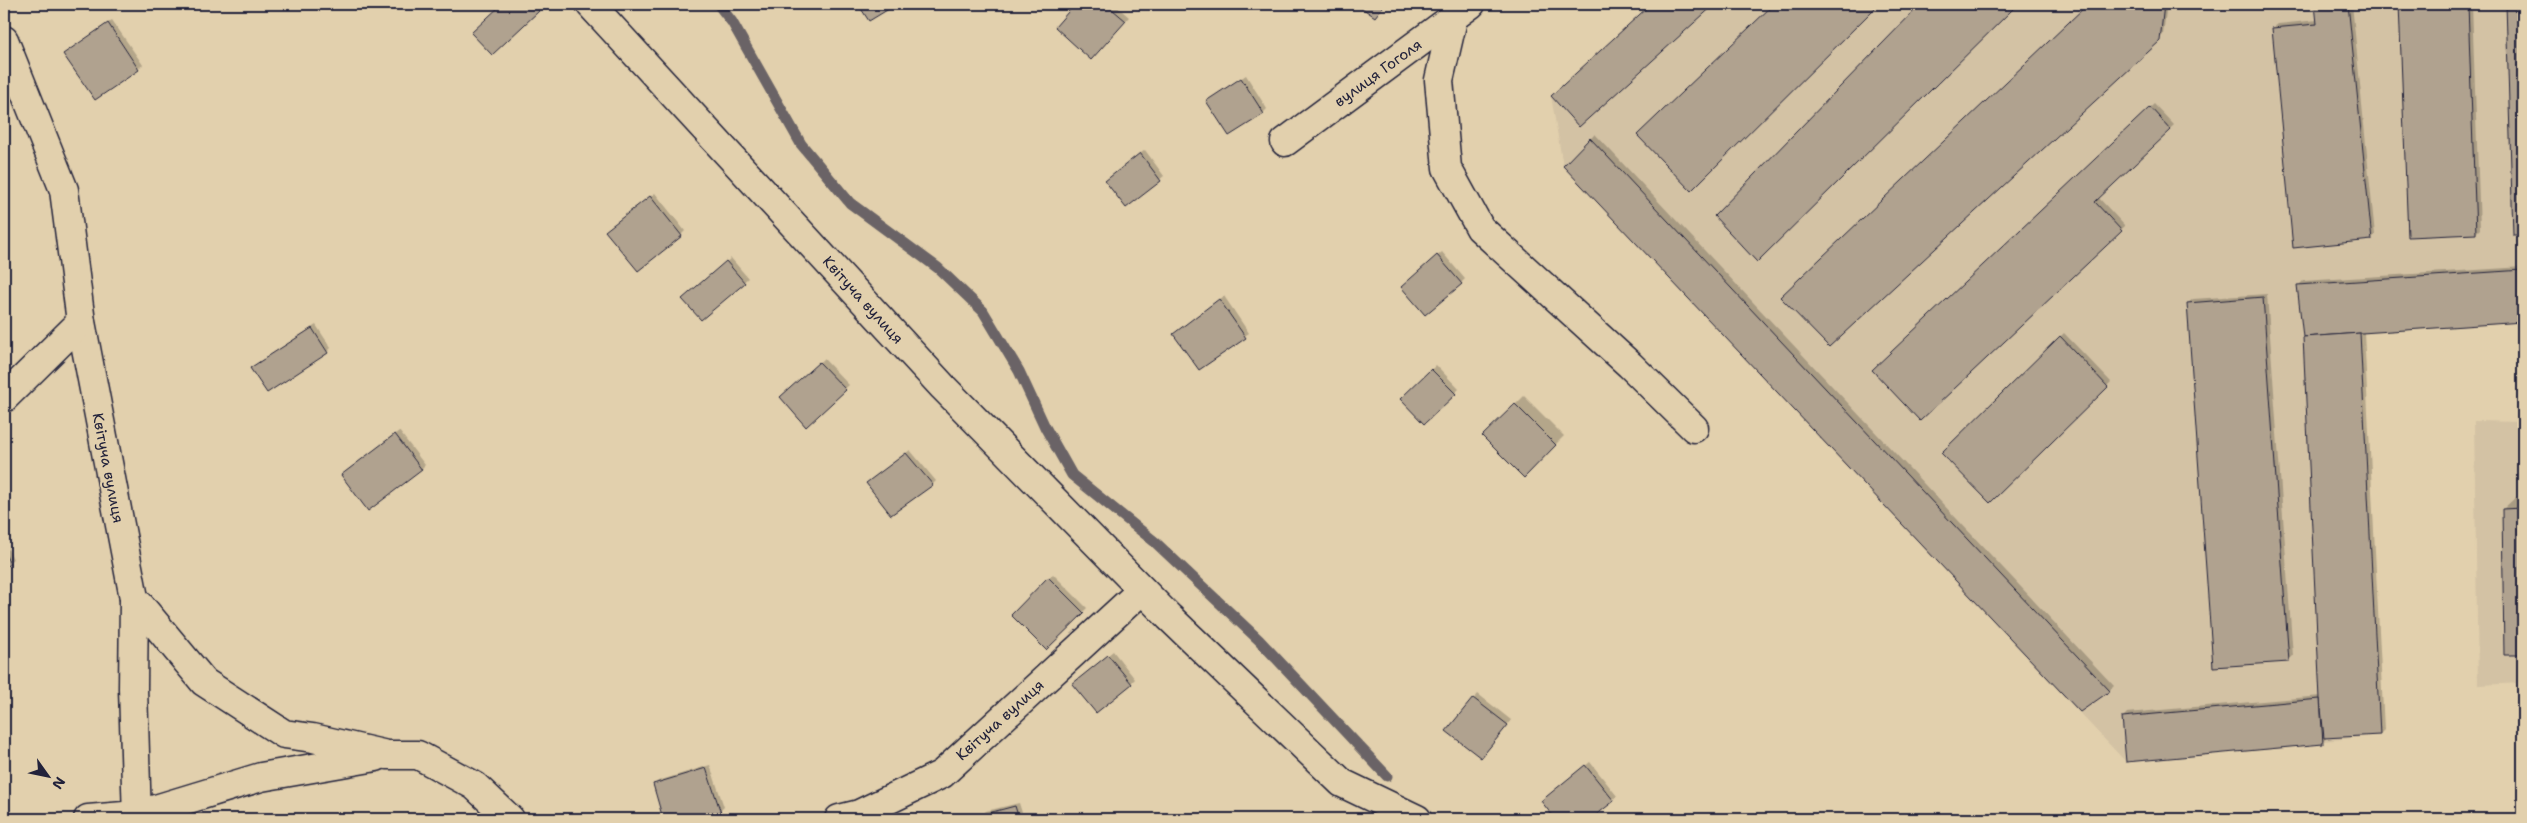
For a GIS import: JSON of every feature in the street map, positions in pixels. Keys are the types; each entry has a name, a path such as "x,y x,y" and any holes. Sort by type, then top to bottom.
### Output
{"street":[{"name":"Квітуча вулиця","path":"590,4 943,387 1142,590 1342,783 1417,819"},
{"name":"вулиця Гоголя","path":"1285,142 1462,11"},
{"path":"1462,11 1439,80 1447,168 1480,228 1630,365 1694,428"},
{"name":"Квітуча вулиця","path":"4,40 64,190 81,322 106,464 134,598 204,682 284,734 313,738 387,755 418,756 475,786 510,819"},
{"path":"4,398 81,322"},
{"name":"Квітуча вулиця","path":"839,819 859,814 942,774 1142,590"},
{"path":"134,598 132,688 137,817"},
{"name":"Квітуча вулиця","path":"88,819 137,817 261,778 387,755"}],"shaded area":[{"path":"1651,4 2523,4 2523,322 2360,334 2380,735 2126,762 1563,166 1551,96"},
{"path":"2474,421 2523,422 2523,683 2478,685"}],"building":[{"path":"502,4 533,4 539,11 492,55 471,33"},
{"path":"858,4 897,4 869,21"},
{"path":"1075,4 1106,4 1126,21 1091,60 1055,27"},
{"path":"1356,4 1385,4 1375,17"},
{"path":"1651,4 1715,4 1579,127 1551,96"},
{"path":"1774,4 1879,4 1691,191 1637,135"},
{"path":"1921,4 2018,4 1757,262 1714,216"},
{"path":"2088,4 2164,4 2160,41 1829,347 1780,297"},
{"path":"2315,4 2348,4 2372,240 2293,248 2272,28 2317,24"},
{"path":"2399,4 2468,4 2476,234 2408,237"},
{"path":"2506,4 2523,4 2523,235 2513,235"},
{"path":"108,23 139,70 95,100 63,54"},
{"path":"1241,78 1264,114 1229,136 1206,101"},
{"path":"2150,107 2171,130 2095,202 2122,231 1920,421 1872,370"},
{"path":"1590,138 2110,691 2080,712 1563,166"},
{"path":"1140,153 1161,181 1126,208 1105,181"},
{"path":"650,196 682,236 638,271 605,231"},
{"path":"1437,255 1462,284 1425,315 1401,287"},
{"path":"726,261 745,283 701,320 682,299"},
{"path":"2523,270 2523,322 2303,337 2297,285"},
{"path":"2263,297 2289,662 2213,667 2187,303"},
{"path":"1219,299 1246,338 1199,370 1173,334"},
{"path":"312,328 328,353 267,393 250,368"},
{"path":"2360,333 2380,735 2324,738 2320,699 2303,337"},
{"path":"2060,336 2108,387 1990,503 1941,453"},
{"path":"819,362 846,390 806,427 780,397"},
{"path":"1431,369 1456,394 1424,424 1400,399"},
{"path":"1515,404 1556,445 1524,478 1482,436"},
{"path":"395,434 422,470 368,511 341,475"},
{"path":"906,453 933,485 891,515 866,483"},
{"path":"2523,508 2523,655 2504,655 2502,509"},
{"path":"4,552 10,564 4,568"},
{"path":"1048,577 1084,613 1046,650 1011,615"},
{"path":"1108,655 1132,684 1096,713 1072,684"},
{"path":"1473,698 1508,725 1481,758 1446,731"},
{"path":"2320,699 2323,744 2126,762 2122,717"},
{"path":"1585,765 1614,801 1591,819 1555,819 1541,801"},
{"path":"706,768 721,813 701,819 663,819 653,784"},
{"path":"1015,806 1019,819 982,819 981,815"}],"waterway":[{"path":"718,4 732,22 801,144 850,203 938,268 983,311 1019,371 1045,427 1072,475 1155,542 1259,640 1387,776"}]}
